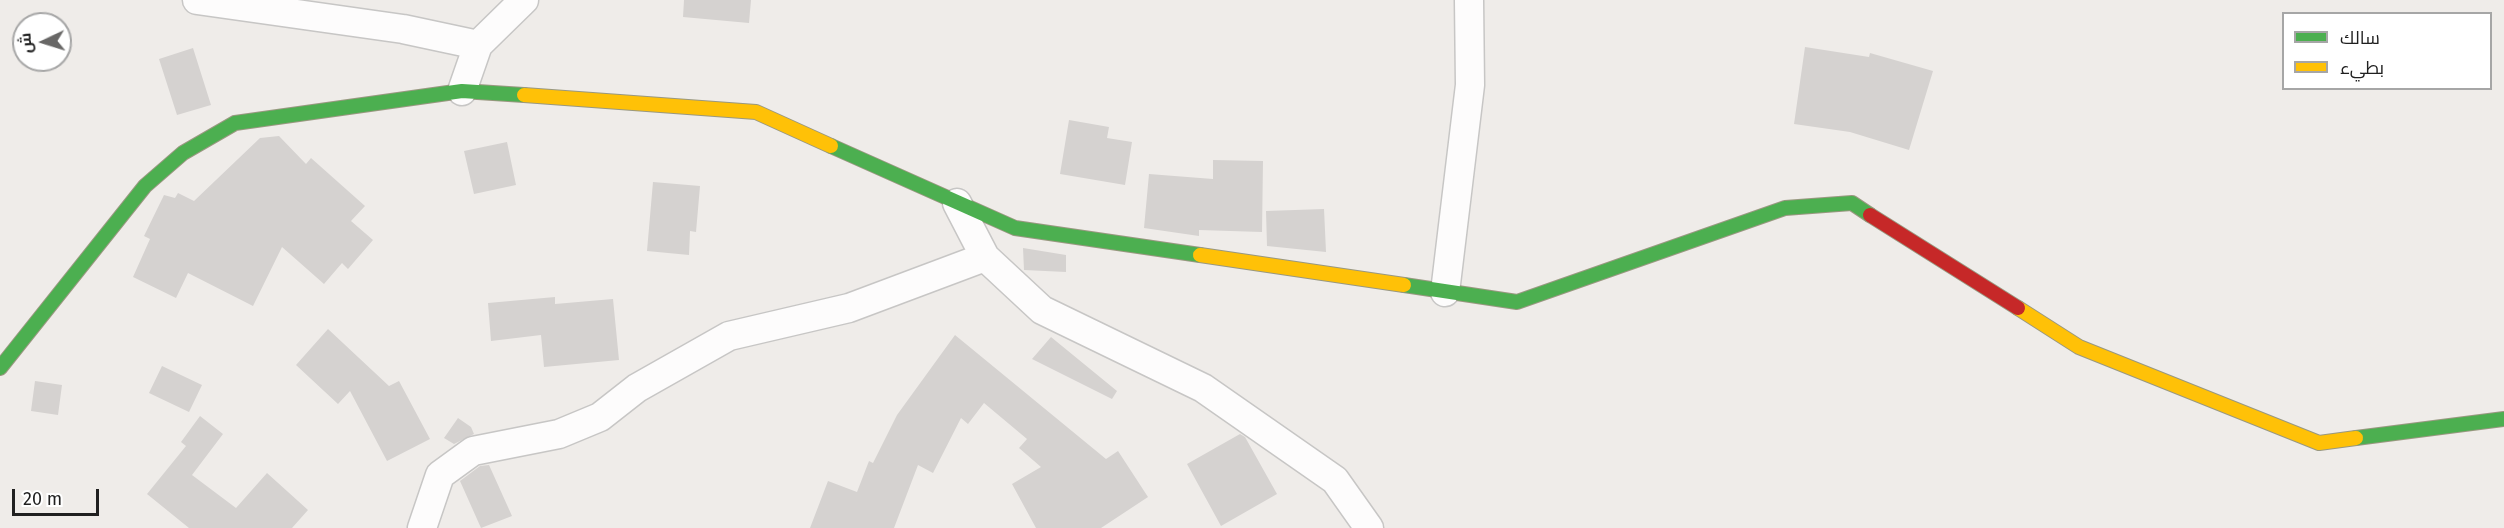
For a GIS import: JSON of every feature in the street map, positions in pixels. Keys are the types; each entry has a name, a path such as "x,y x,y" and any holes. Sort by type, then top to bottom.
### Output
{"street":[{"path":"197,0 403,29 478,45"},
{"path":"462,91 478,45 524,0"},
{"path":"1445,292 1470,85 1469,0"},
{"path":"0,368 145,186 183,153 235,123 462,91 756,112 1015,228 1516,302 1785,208 1852,203 2079,347 2319,443 2504,419"},
{"path":"957,202 985,257 1042,310 1203,388 1335,480 1369,528"},
{"path":"422,528 440,475 473,451 559,434 600,417 637,388 729,336 849,308 985,257"}],"building":[{"path":"684,0 751,0 749,23 683,17"},
{"path":"1805,47 1869,57 1870,53 1933,71 1909,150 1850,132 1794,124"},
{"path":"193,48 211,105 177,115 159,59"},
{"path":"1069,120 1109,127 1107,138 1132,142 1125,185 1060,174"},
{"path":"279,136 306,164 311,158 365,206 351,221 373,240 348,269 342,263 324,284 282,247 253,306 188,273 176,298 133,277 150,239 144,236 164,195 175,198 178,193 194,201 260,138"},
{"path":"507,142 516,185 474,194 464,151"},
{"path":"1213,160 1263,161 1262,232 1199,230 1199,236 1144,228 1149,174 1213,179"},
{"path":"653,182 700,186 696,232 690,231 689,255 647,251"},
{"path":"1324,209 1326,252 1267,246 1266,211"},
{"path":"1023,248 1066,255 1066,272 1024,270"},
{"path":"555,297 555,304 613,299 619,360 544,367 541,335 491,341 488,303"},
{"path":"328,329 389,386 399,381 430,439 387,461 350,391 338,404 296,365"},
{"path":"955,335 1106,459 1118,451 1148,497 1101,528 1036,528 1012,484 1041,467 1019,448 1027,439 984,403 968,424 961,418 933,473 918,465 894,528 810,528 828,481 857,492 869,461 873,463 897,415"},
{"path":"1051,337 1117,391 1112,399 1032,359"},
{"path":"162,366 202,385 189,412 149,393"},
{"path":"35,381 62,385 58,415 31,411"},
{"path":"200,416 223,434 192,475 236,508 267,473 308,510 292,528 189,528 147,494 186,446 181,442"},
{"path":"458,418 471,427 474,434 454,444 444,438"},
{"path":"1240,434 1245,437 1277,494 1221,526 1187,464"},
{"path":"489,465 512,516 481,528 460,481 480,466"}],"traffic: fast":[{"path":"0,368 145,186 183,153 235,123 462,91 524,95"},
{"path":"831,146 1015,228 1200,255"},
{"path":"1404,285 1517,302 1785,208 1852,203 1870,215"},
{"path":"2356,438 2504,419"}],"traffic: slow":[{"path":"524,95 756,112 831,146"},
{"path":"1200,255 1404,285"},
{"path":"2018,308 2079,347 2319,443 2356,438"}],"traffic: jam":[{"path":"1870,215 2018,308"}]}
